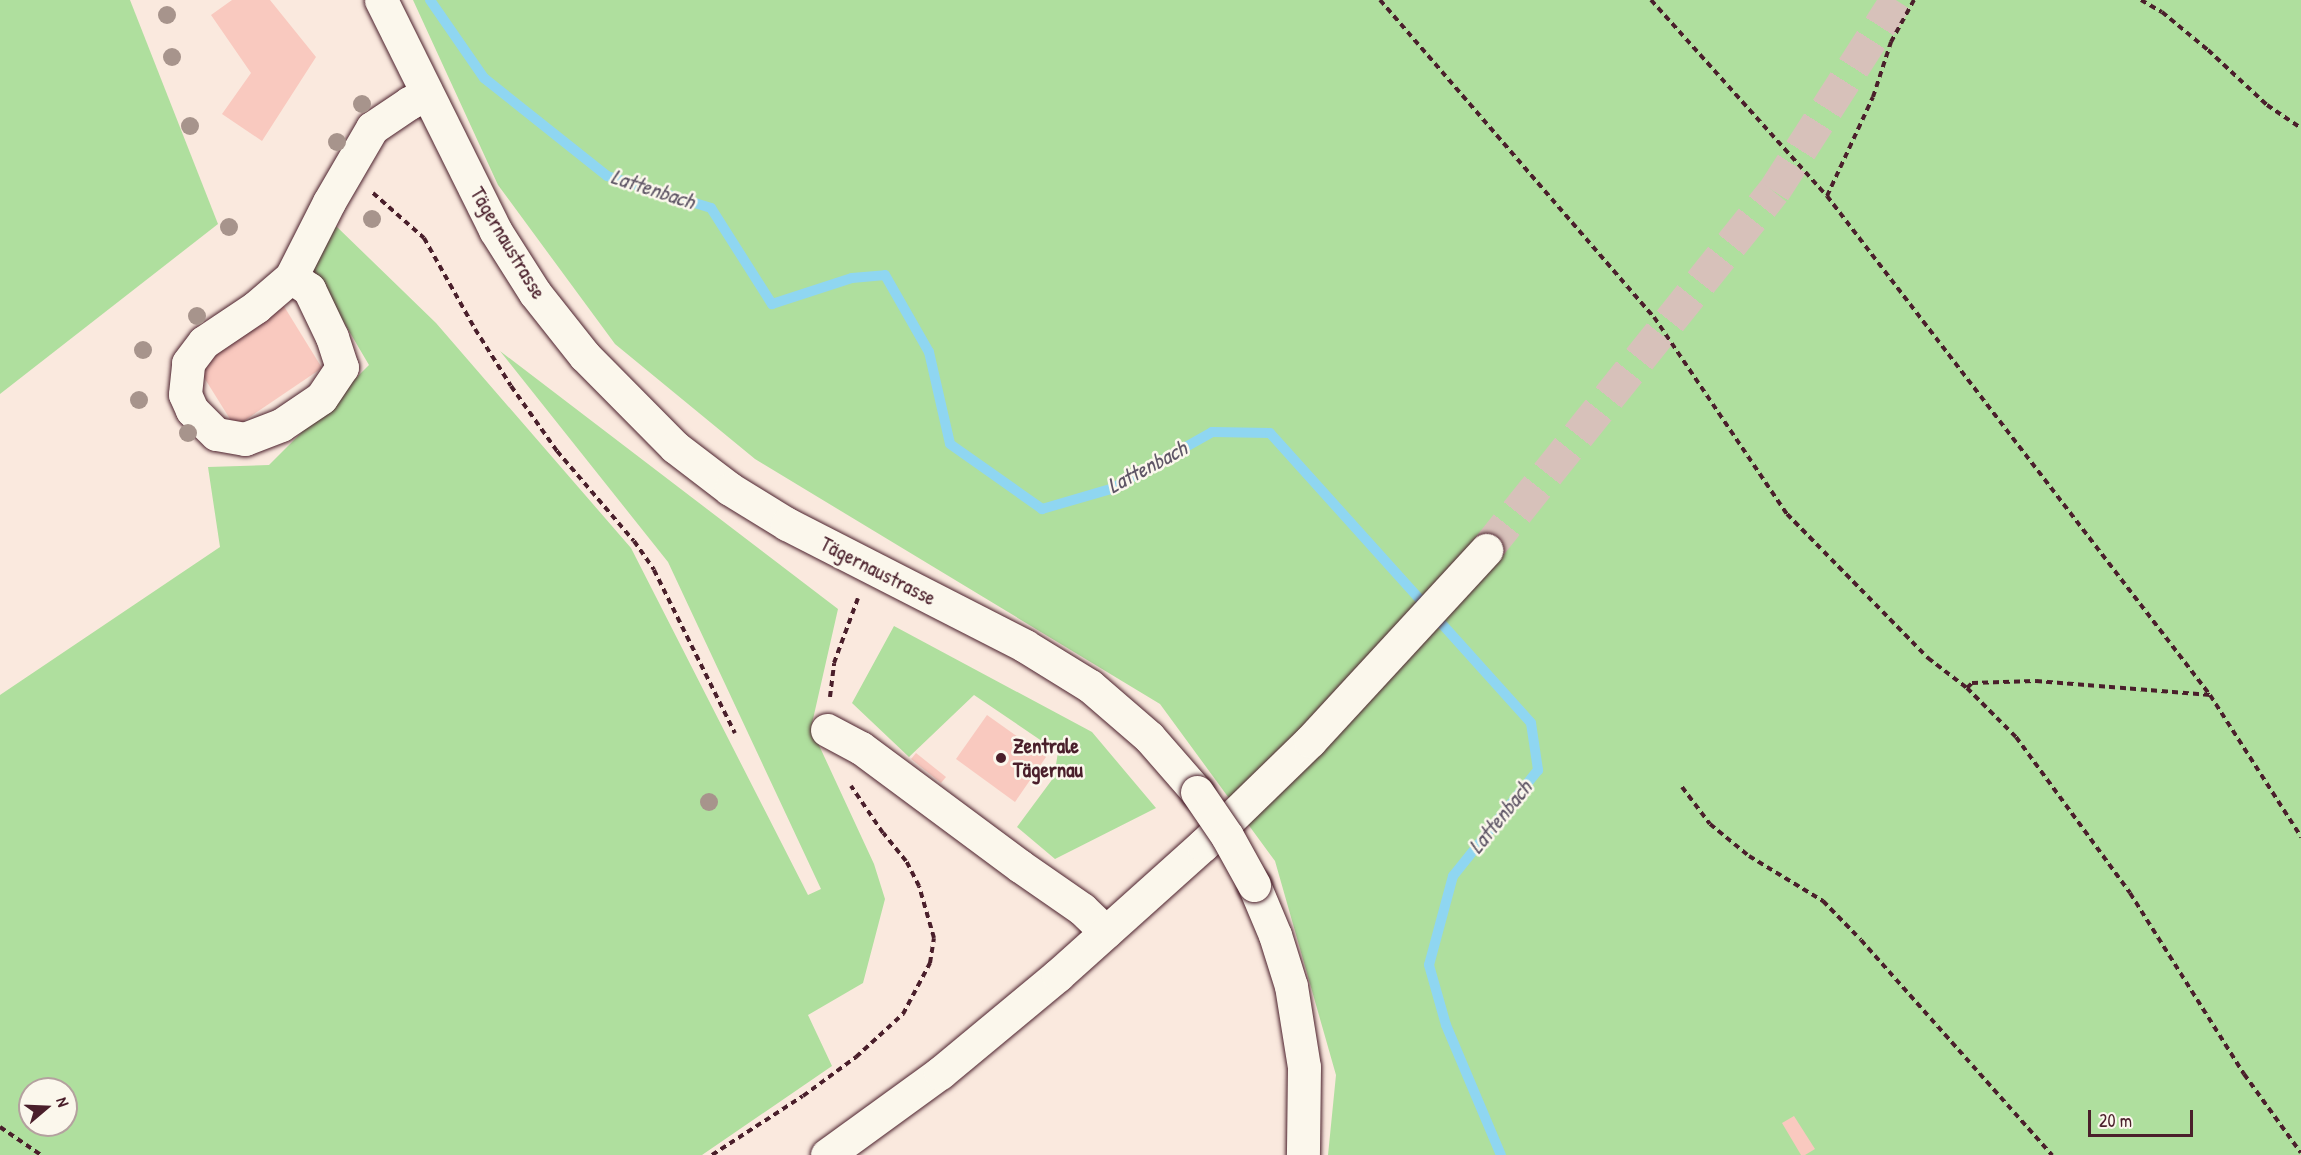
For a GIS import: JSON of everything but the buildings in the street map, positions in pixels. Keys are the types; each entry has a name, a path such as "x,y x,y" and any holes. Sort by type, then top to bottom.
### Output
{"main road":[{"name":"Tägernaustrasse","path":"381,0 495,230 535,293 585,357 675,447 730,489 787,524 1025,646 1090,686 1149,737 1197,792 1227,836 1254,885 1275,935 1291,986 1304,1067 1303,1155"},
{"path":"291,276 309,289 332,337 342,368 321,398 281,425 245,439 216,434 192,410 185,394 188,363 204,342 256,307 291,276 329,202 372,128 409,103 427,94"},
{"path":"827,1155 940,1073 1106,932 1203,845 1301,749 1486,550"},
{"path":"827,730 861,748 1010,860 1082,909 1106,932"}],"path":[{"path":"1380,0 1654,317 1786,514 1928,658 1967,687 2016,737 2130,893 2244,1074 2301,1153"},
{"path":"1652,0 1827,196 2210,695 2301,837"},
{"path":"1827,196 1873,97 1891,42 1914,0"},
{"path":"2141,0 2162,12 2208,50 2267,105 2301,128"},
{"path":"356,158 368,189 424,238 475,329 557,452 634,541 654,570 735,733"},
{"path":"827,730 834,663 860,591 873,568"},
{"path":"1967,687 1972,683 2036,681 2210,695"},
{"path":"712,1155 803,1096 856,1057 903,1014 930,963 934,938 919,886 906,861 883,833 845,778"},
{"path":"1682,787 1710,824 1749,856 1823,901 1861,940 2052,1155"},
{"path":"0,1127 41,1155"}],"green space":[{"path":"0,0 130,0 218,224 0,394"},
{"path":"413,0 2301,0 2301,1155 1328,1155 1336,1075 1275,861 1160,704 755,459 615,344 498,185"},
{"path":"336,226 436,323 631,548 808,895 821,889 668,562 500,351 838,609 811,728 874,864 885,899 863,983 808,1015 832,1066 702,1155 0,1155 0,695 220,547 208,467 269,465 369,365 306,258"},
{"path":"894,626 1092,732 1156,808 1055,859 1017,827 1054,777 1058,752 974,695 909,757 852,703"}],"waterway":[{"name":"Lattenbach","path":"430,0 484,78 607,176 711,208 772,304 852,278 885,275 929,352 950,444 1042,509 1111,489 1212,432 1270,433 1531,723 1538,770 1453,876 1429,965 1446,1025 1501,1155"}],"tunnel":[{"path":"1486,550 1774,191 1896,0"}],"place":[{"name":"Zentrale Tägernau","path":"1001,758"}]}
